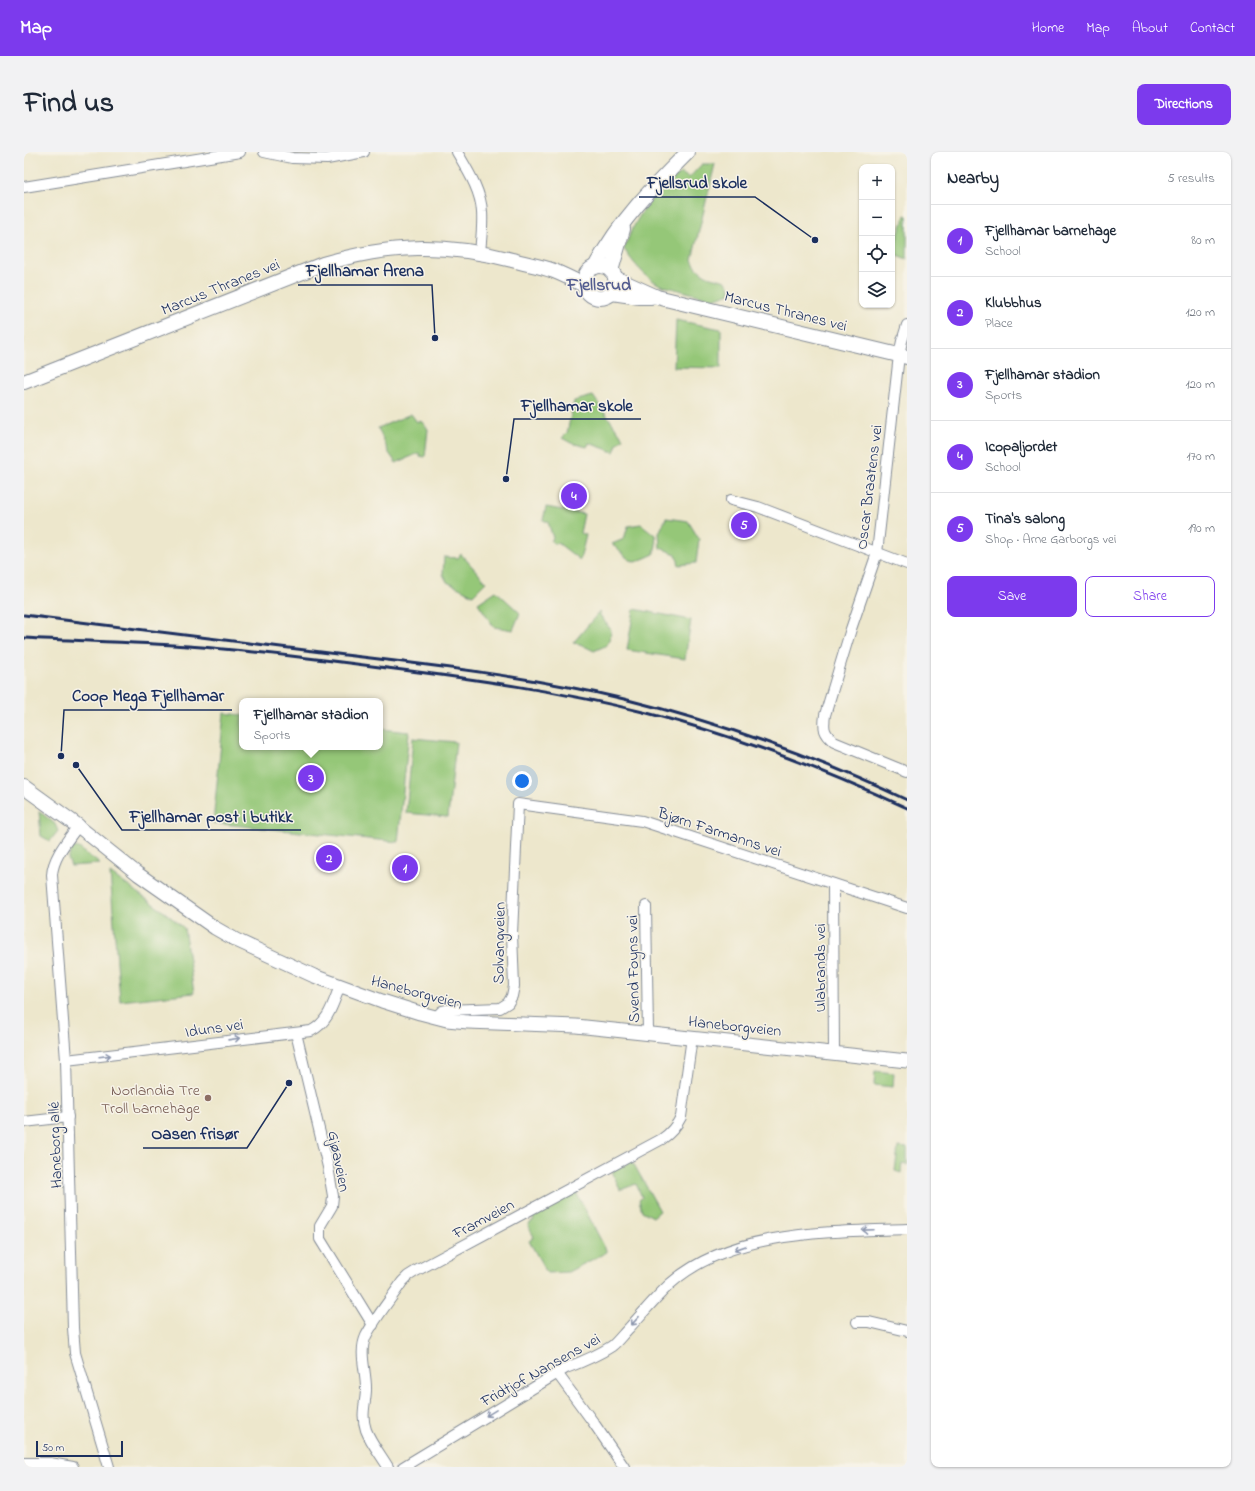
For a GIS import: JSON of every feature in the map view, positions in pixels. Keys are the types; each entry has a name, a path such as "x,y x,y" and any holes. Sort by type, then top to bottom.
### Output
{"main road":[{"path":"624,224 613,274 616,283 612,293 605,297 597,298 589,294 584,285 584,277 592,269 611,238 624,224 644,196 688,152"},
{"name":"Marcus Thranes vei","path":"24,382 272,284 342,258 378,251 411,248 446,248 480,253 553,270 584,285"},
{"path":"592,269 604,267 613,274"},
{"name":"Marcus Thranes vei","path":"553,270 592,269"},
{"name":"Marcus Thranes vei","path":"613,274 657,297"},
{"name":"Marcus Thranes vei","path":"612,293 639,297 657,297 903,356"},
{"name":"Haneborgveien","path":"24,787 78,826"}],"street":[{"path":"24,187 240,152"},
{"path":"264,152 292,158 327,159 364,152"},
{"path":"457,152 474,184 481,202 483,221 480,253"},
{"name":"Oscar Braatens vei","path":"907,325 902,341 903,356 877,553 851,629 824,715 823,725 826,734 834,742 907,772"},
{"path":"731,500 758,507 907,564"},
{"name":"Bjørn Farmanns vei","path":"518,804 642,821 907,908"},
{"name":"Solvangveien","path":"436,1018 442,1011 446,1010 500,1008 508,1003 512,996 514,986 512,934 518,804"},
{"name":"Haneborgveien","path":"78,826 138,874 215,928 236,940 294,968 340,986 436,1018 468,1022 559,1025 648,1032 907,1061"},
{"name":"Haneborg allé","path":"78,826 56,858 52,869 66,1060 73,1328 75,1353 109,1467"},
{"name":"Ulabrands vei","path":"833,884 834,1053"},
{"name":"Svend Foyns vei","path":"646,906 648,1032"},
{"name":"Iduns vei","path":"66,1060 151,1051 255,1036 311,1031 323,1023 329,1014 340,986"},
{"name":"Gjøaveien","path":"296,1033 328,1167 333,1196 332,1206 320,1226 320,1239 373,1325"},
{"name":"Framveien","path":"388,1467 367,1431 363,1417 366,1391 363,1353 366,1336 402,1282 416,1271 671,1133 677,1126 681,1117 692,1037"},
{"path":"24,1122 68,1117"},
{"name":"Fridtjof Nansens vei","path":"403,1467 557,1373 566,1368 590,1360 612,1345 671,1284 695,1266 723,1253 755,1242 835,1232 907,1229"},
{"path":"857,1322 869,1322 907,1331"},
{"path":"557,1373 624,1467"},
{"path":"24,1463 50,1463 73,1467"}],"green space":[{"path":"702,164 715,164 692,260 703,273 723,280 729,285 730,288 730,293 713,299 660,285 649,278 640,269 624,249 634,226 646,206 653,198 681,173 689,178"},
{"path":"905,215 907,216 907,259 895,254 895,244"},
{"path":"676,320 721,329 721,368 674,367"},
{"path":"593,396 623,438 617,444 614,452 589,443 587,447 571,443 562,438 567,433 574,401"},
{"path":"411,414 417,422 420,420 428,429 425,457 420,456 419,453 396,463 389,453 378,428"},
{"path":"546,507 584,514 580,533 586,535 580,560 558,543 556,544 551,541 553,538 548,522 543,520"},
{"path":"666,518 688,521 699,539 696,563 679,565 676,554 660,548 659,533"},
{"path":"641,524 655,535 656,545 654,554 635,561 627,558 612,544 624,539 628,526"},
{"path":"461,554 486,582 473,595 447,582 443,574 444,557 458,558"},
{"path":"496,591 520,613 513,630 494,627 478,603"},
{"path":"634,609 691,620 685,659 627,650"},
{"path":"600,611 600,615 611,630 610,641 605,646 594,651 580,644 573,643"},
{"path":"224,713 239,715 239,750 383,750 383,729 409,732 398,842 213,823"},
{"path":"413,738 456,742 448,817 406,813"},
{"path":"39,811 55,824 58,831 50,841 41,836"},
{"path":"73,847 79,848 100,864 71,866 68,859"},
{"path":"110,873 184,928 194,993 120,1001"},
{"path":"875,1071 894,1073 893,1087 874,1085"},
{"path":"898,1147 907,1148 907,1165 902,1164 901,1173 895,1171"},
{"path":"632,1161 660,1211 653,1217 642,1211 639,1200 642,1197 636,1184 620,1190 612,1171"},
{"path":"575,1190 607,1252 568,1272 547,1273 529,1241 534,1237 528,1226 534,1220 530,1214"}],"railway":[{"path":"24,615 450,668 520,678 589,691 660,708 768,742 838,769 907,800"},
{"path":"24,638 213,648 337,661 517,686 582,698 680,722 779,754 907,808"}],"place":[{"name":"Fjellsrud skole","path":"815,240"},
{"name":"Fjellhamar Arena","path":"435,338"},
{"name":"Fjellhamar skole","path":"506,479"},
{"name":"Icopaljordet","path":"574,496"},
{"name":"Tina's salong","path":"744,525"},
{"name":"Coop Mega Fjellhamar","path":"61,756"},
{"name":"Fjellhamar post i butikk","path":"76,765"},
{"name":"Fjellhamar stadion","path":"311,778"},
{"name":"Klubbhus","path":"329,858"},
{"name":"Fjellhamar barnehage","path":"405,868"},
{"name":"Oasen frisør","path":"289,1083"},
{"name":"Norlandia Tre Troll barnehage","path":"208,1098"}],"district":[{"name":"Fjellsrud","path":"599,284"}]}
